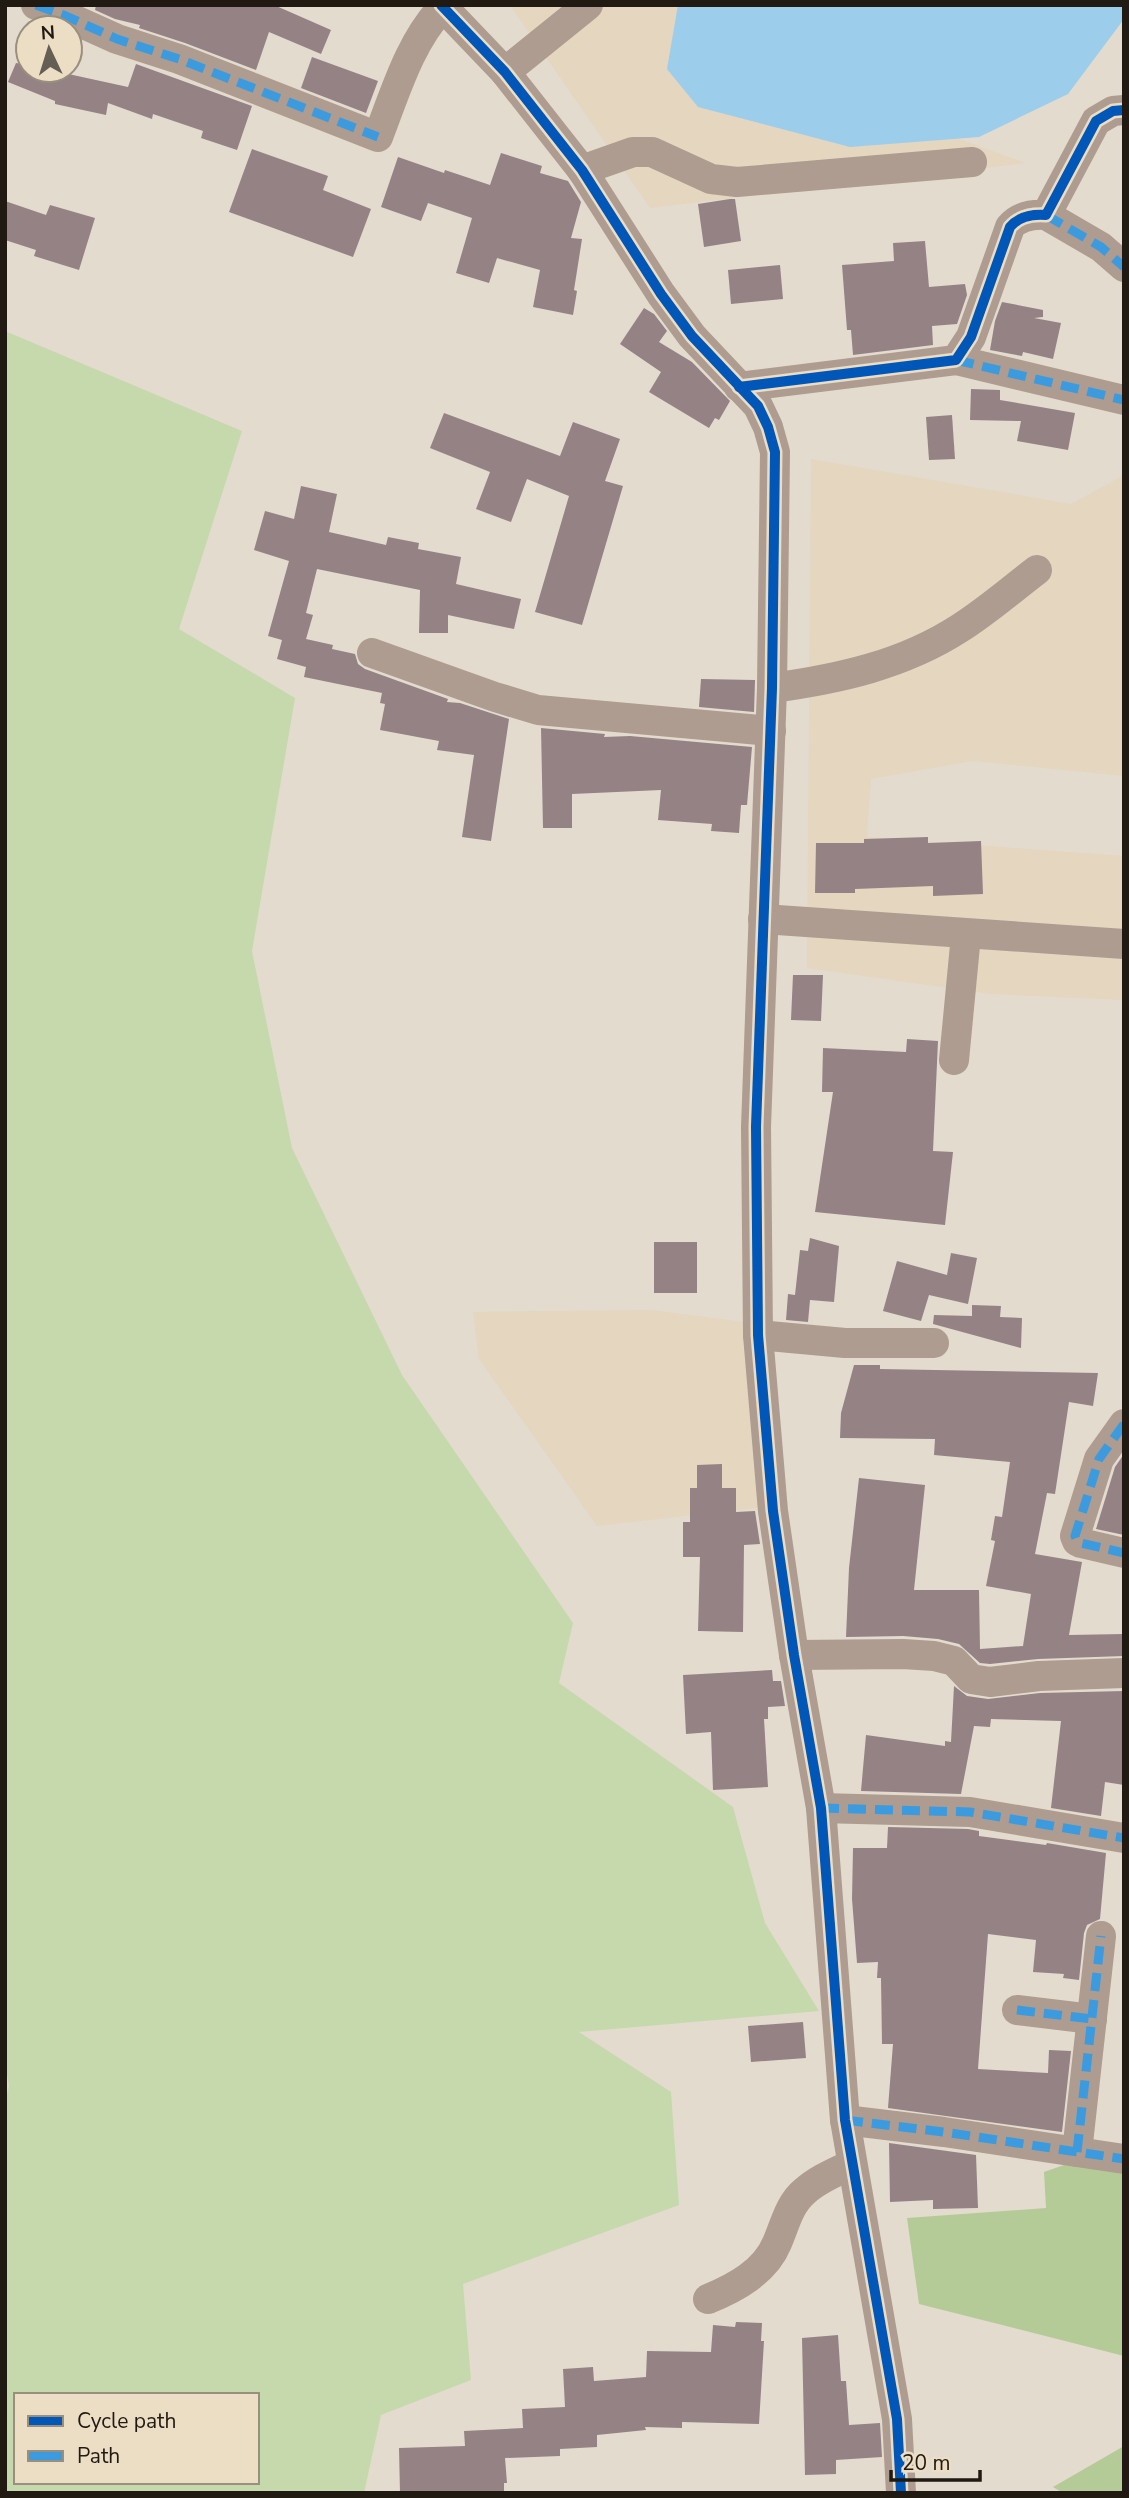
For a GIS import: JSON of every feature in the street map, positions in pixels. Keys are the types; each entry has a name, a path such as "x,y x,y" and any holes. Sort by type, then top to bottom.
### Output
{"street":[{"path":"36,5 117,39 179,60 378,137 397,87 429,22 442,6 505,72 582,170 692,336 758,406 768,427 775,452 771,731 756,1126 758,1335 770,1479 794,1655 821,1808 845,2120 897,2419 901,2493"},
{"path":"505,72 588,5"},
{"path":"1046,215 1096,121 1113,110 1124,110"},
{"path":"582,170 634,152 652,152 711,179 737,182 972,162"},
{"path":"956,360 971,337 1010,227 1015,220 1034,214 1046,215 1101,247 1124,267"},
{"path":"739,387 956,360 1124,400"},
{"path":"772,688 829,680 931,645 961,628 1037,570"},
{"path":"372,653 538,710 771,731"},
{"path":"763,919 1124,944"},
{"path":"954,1060 966,935"},
{"path":"758,1335 845,1343 934,1343"},
{"path":"1124,1424 1098,1459 1075,1536 1081,1543 1124,1553"},
{"path":"794,1655 934,1656 954,1661 971,1679 990,1682 1039,1676 1124,1672"},
{"path":"821,1808 970,1812 1124,1838"},
{"path":"1077,2152 1101,1936"},
{"path":"1017,2010 1092,2019"},
{"path":"845,2120 1124,2159"},
{"path":"708,2299 734,2288 751,2276 776,2246 789,2212 804,2191 852,2164"}],"shaded area":[{"path":"510,5 711,5 909,121 1026,163 650,208"},
{"path":"811,459 1071,504 1124,475 1124,776 972,761 871,779 867,837 1124,856 1124,1000 991,994 807,968"},
{"path":"651,1310 744,1322 765,1507 597,1526 479,1359 473,1312"}],"green space":[{"path":"5,331 242,431 179,629 295,698 252,951 292,1148 402,1375 573,1623 559,1683 733,1807 765,1923 819,2011 579,2032 671,2092 679,2205 463,2284 471,2380 381,2415 364,2493 5,2493 5,2102 9,2086 5,2063"},
{"path":"1124,2144 1124,2356 919,2304 907,2218 1046,2208 1044,2172"},
{"path":"1124,2446 1124,2493 1063,2493 1053,2487"}],"water":[{"path":"678,5 1124,5 1124,19 1068,94 979,137 850,147 698,107 667,69"}],"building":[{"path":"96,5 274,5 331,30 321,54 269,32 256,70 139,28 140,25 115,19 95,10"},
{"path":"312,57 378,81 366,113 301,88"},
{"path":"136,64 252,106 237,150 201,138 203,131 153,114 152,119 108,103 106,115 55,104 55,101 8,82 14,68 14,84 84,84 84,77 128,87"},
{"path":"252,149 328,176 323,190 371,209 353,257 229,212"},
{"path":"501,153 542,166 540,173 568,181 581,202 571,238 582,239 573,315 533,307 540,270 497,258 489,283 456,273 472,218 428,203 421,221 381,207 398,157 490,185"},
{"path":"735,199 741,241 704,247 698,204"},
{"path":"5,201 46,215 50,205 95,218 79,270 34,256 36,250 5,240"},
{"path":"925,241 929,287 965,284 967,295 957,324 932,326 933,345 853,355 851,330 847,330 842,265 894,261 893,243"},
{"path":"780,265 783,299 731,304 728,270"},
{"path":"1002,302 1043,310 1043,317 1034,318 1061,323 1053,359 1023,352 1022,356 990,350 995,321"},
{"path":"644,308 654,314 667,331 659,342 692,362 730,401 719,420 715,418 709,428 649,392 661,372 620,344"},
{"path":"971,389 1000,390 1000,400 1075,413 1068,450 1017,441 1021,421 970,420"},
{"path":"444,413 560,456 573,422 620,439 605,481 623,486 582,625 535,612 569,496 527,479 511,522 476,509 490,472 430,448"},
{"path":"952,415 955,459 929,460 926,417"},
{"path":"301,486 337,494 329,532 386,545 388,537 419,543 418,549 461,557 456,584 521,599 514,629 448,615 448,633 419,633 420,590 317,569 306,613 313,615 306,639 333,645 332,649 355,654 358,664 365,669 448,699 447,702 460,703 509,719 491,841 462,837 474,755 437,750 439,741 380,730 385,704 380,703 382,693 304,677 306,667 277,659 282,640 268,636 289,561 254,550 265,511 294,519"},
{"path":"701,679 755,680 754,712 699,707"},
{"path":"541,728 605,734 604,737 630,736 752,747 747,805 741,805 739,833 711,831 712,824 658,820 661,790 572,794 572,828 543,828"},
{"path":"928,837 928,843 981,841 983,894 933,896 933,886 855,889 855,893 815,893 816,843 864,843 864,839"},
{"path":"793,975 823,975 821,1021 791,1020"},
{"path":"907,1039 938,1041 933,1151 953,1152 945,1225 815,1212 833,1092 822,1092 823,1048 906,1052"},
{"path":"810,1238 839,1246 834,1302 810,1300 808,1322 786,1320 788,1294 795,1295 800,1250 808,1251"},
{"path":"654,1242 697,1242 697,1293 654,1293"},
{"path":"951,1253 977,1258 968,1304 929,1295 921,1321 883,1311 897,1261 947,1275"},
{"path":"972,1305 1001,1306 1000,1317 1022,1318 1021,1348 933,1324 934,1315 972,1316"},
{"path":"854,1365 880,1365 880,1369 1098,1373 1093,1406 1069,1402 1055,1494 1047,1493 1035,1554 1082,1562 1069,1635 1124,1634 1124,1656 1038,1659 990,1664 980,1663 959,1644 938,1639 903,1636 846,1637 849,1568 859,1478 925,1485 914,1590 979,1590 980,1649 1023,1646 1031,1594 986,1586 995,1541 991,1540 995,1516 1002,1517 1010,1462 934,1455 935,1439 840,1438 841,1413"},
{"path":"1124,1454 1124,1535 1096,1529 1115,1467"},
{"path":"722,1464 722,1488 736,1488 736,1512 755,1511 760,1544 744,1545 743,1632 698,1631 700,1557 683,1557 683,1522 690,1522 690,1488 697,1488 697,1465"},
{"path":"772,1670 773,1681 781,1681 785,1706 768,1707 768,1719 764,1719 768,1787 713,1790 711,1732 686,1734 683,1675"},
{"path":"954,1686 967,1696 988,1699 1040,1693 1124,1691 1124,1785 1105,1782 1101,1816 1051,1808 1061,1721 991,1719 990,1727 974,1726 961,1794 861,1791 866,1735 945,1746 945,1741 951,1742"},
{"path":"888,1827 968,1829 979,1831 979,1836 1106,1853 1100,1919 1087,1925 1084,1933 1079,1980 1063,1978 1064,1974 1033,1972 1036,1940 988,1934 978,2069 1048,2073 1049,2050 1071,2051 1062,2132 888,2108 893,2044 882,2044 881,1978 877,1978 878,1962 857,1963 852,1899 853,1848 887,1848"},
{"path":"803,2022 806,2058 751,2062 748,2026"},
{"path":"889,2143 976,2155 978,2208 933,2209 933,2200 890,2202"},
{"path":"736,2322 762,2323 761,2341 764,2341 759,2424 682,2422 682,2428 645,2427 646,2430 597,2435 597,2447 560,2449 560,2456 505,2458 507,2483 504,2483 504,2493 400,2493 399,2448 465,2446 464,2431 523,2428 522,2409 565,2407 563,2369 593,2367 594,2381 646,2377 647,2351 711,2352 713,2325 735,2327"},
{"path":"838,2335 841,2381 846,2381 849,2425 880,2423 882,2457 836,2460 836,2474 805,2475 802,2338"}],"marked path":[{"path":"36,5 117,39 179,59 378,137"},
{"path":"1046,215 1101,247 1124,267"},
{"path":"956,360 1124,400"},
{"path":"1124,1424 1099,1459 1075,1536 1081,1543 1124,1553"},
{"path":"821,1808 970,1812 1124,1838"},
{"path":"1077,2152 1101,1936"},
{"path":"1017,2010 1092,2019"},
{"path":"845,2120 1124,2159"}],"cycle path":[{"path":"441,5 505,72 582,170 661,294 692,336 758,406 768,427 775,452 772,688 756,1127 758,1335 773,1511 794,1655 821,1808 845,2120 897,2419 901,2493"},
{"path":"739,387 956,360 971,337 1010,227 1026,216 1046,215 1096,121 1113,111 1124,110"}]}
